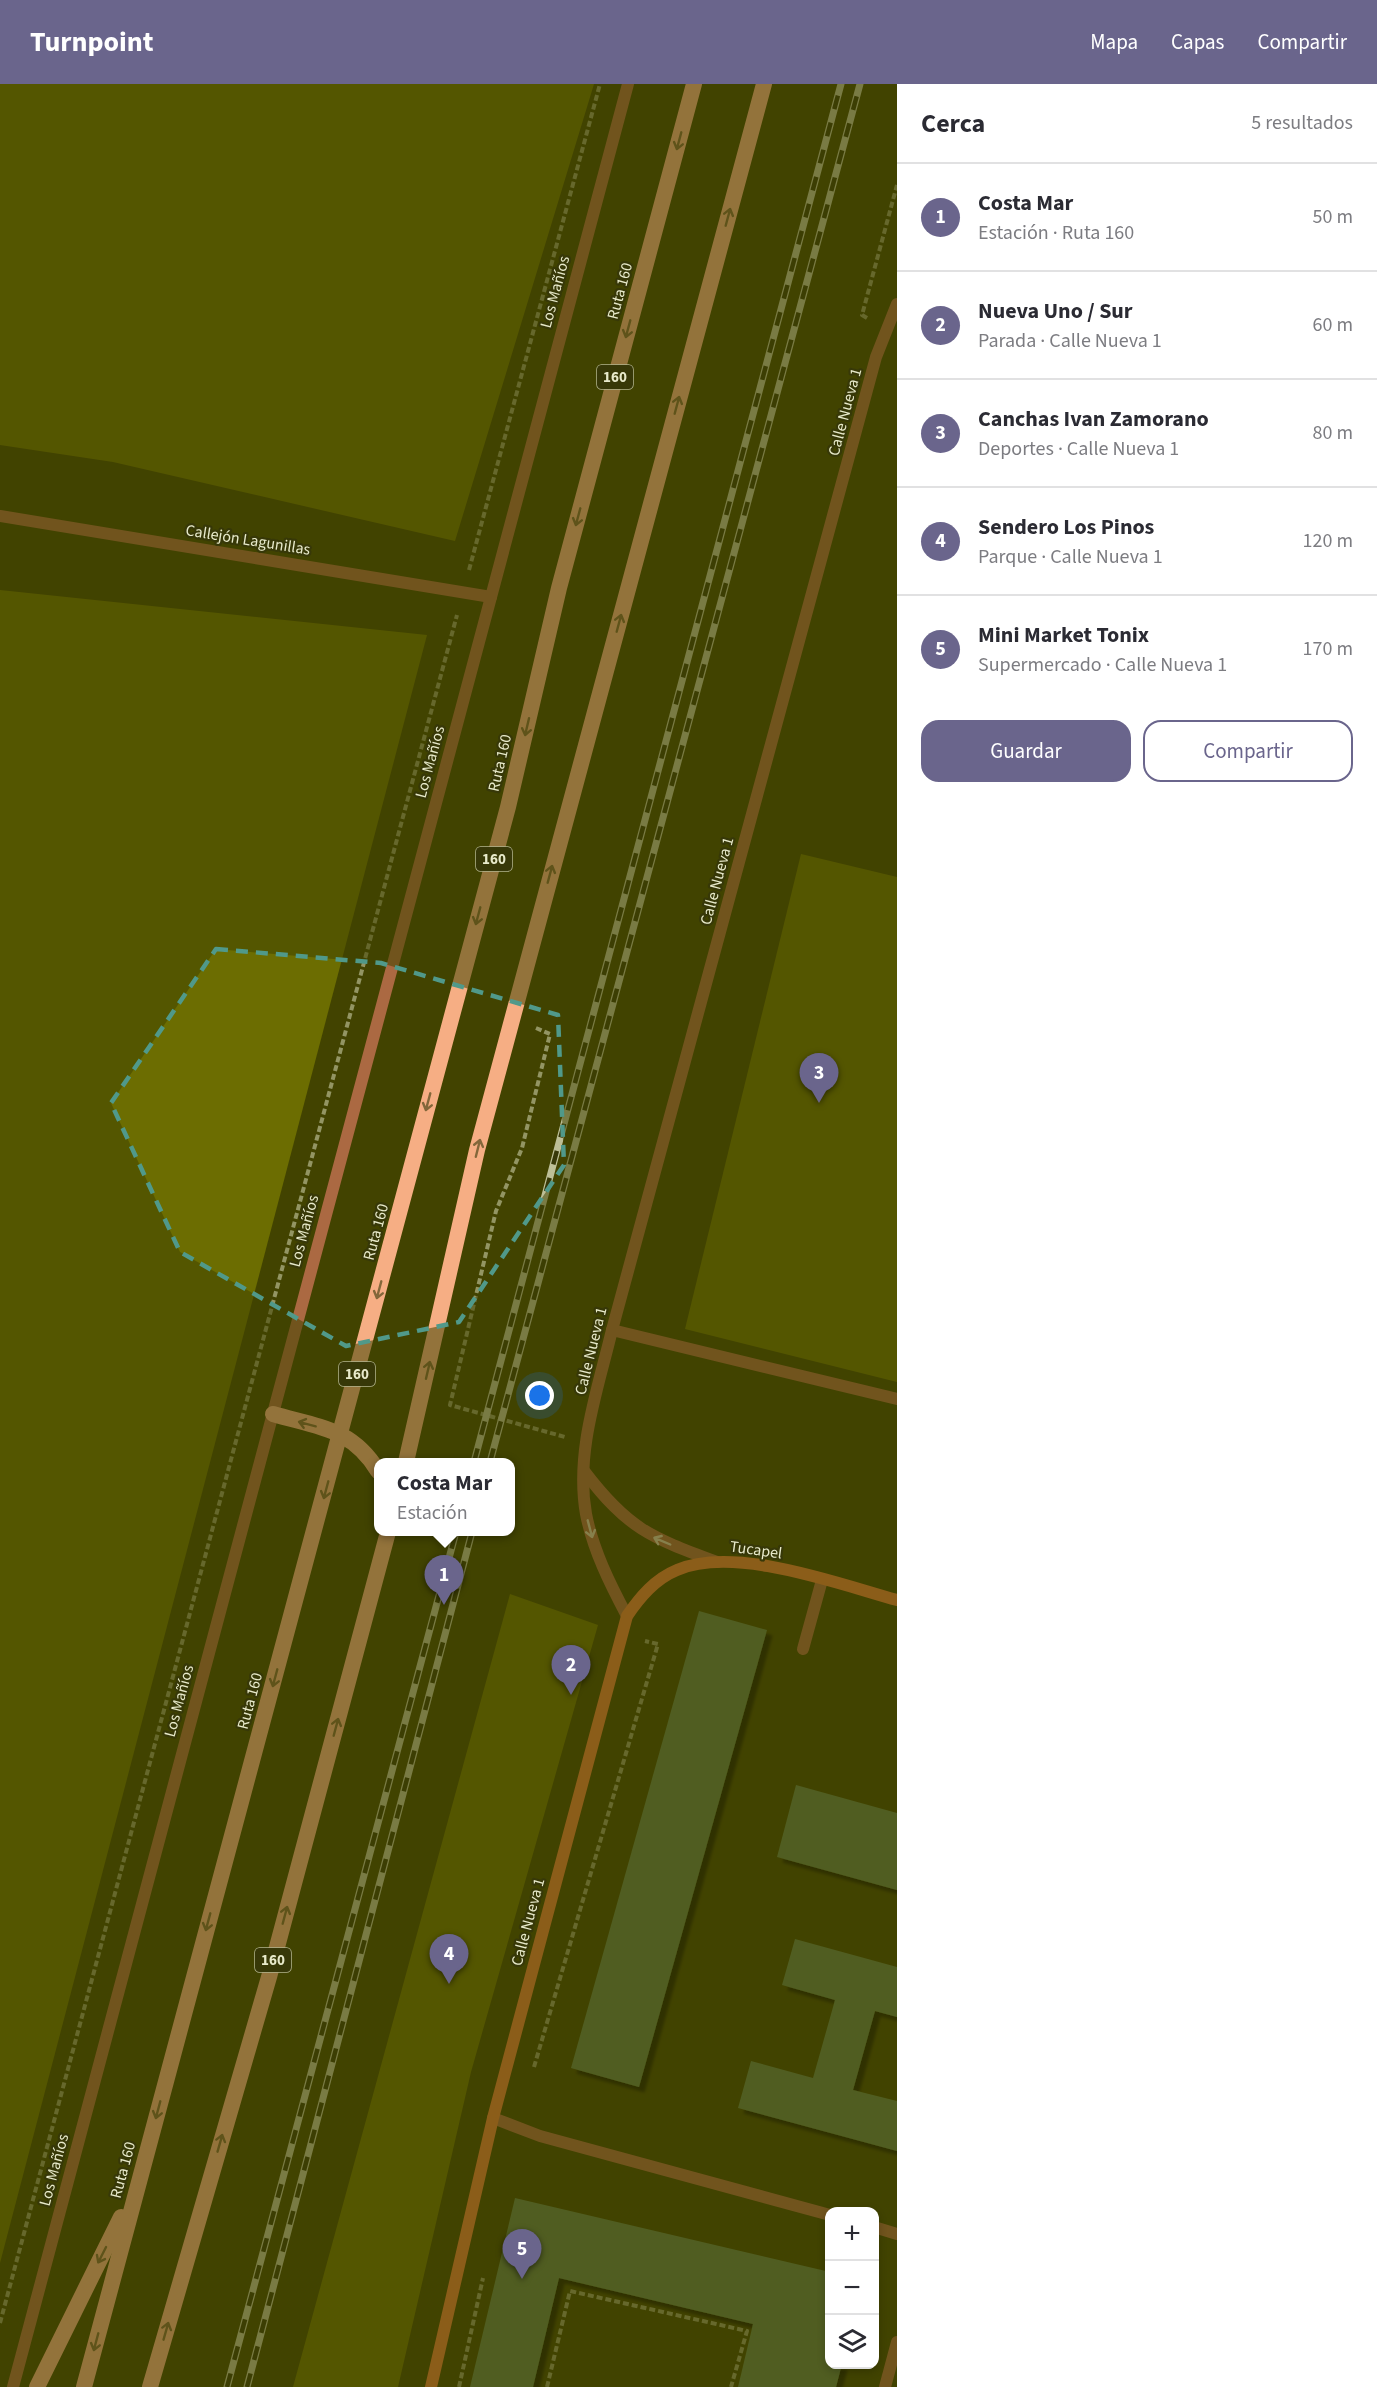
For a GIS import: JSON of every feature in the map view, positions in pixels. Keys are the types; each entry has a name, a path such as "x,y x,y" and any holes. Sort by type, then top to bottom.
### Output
{"highway":[{"name":"Ruta 160","path":"84,2387 342,1433 508,807 562,576 694,84"},
{"path":"407,1458 477,1150 764,84"},
{"path":"273,1414 342,1433 374,1466"},
{"name":"160","path":"150,2387 269,1977 387,1536"},
{"path":"37,2387 138,2184"}],"main road":[{"name":"Tucapel","path":"627,1616 649,1588 676,1570 717,1562 748,1563 897,1600"},
{"name":"Calle Nueva 1","path":"431,2387 493,2118 627,1616"}],"street":[{"name":"Los Mañíos","path":"13,2387 628,84"},
{"name":"Calle Nueva 1","path":"627,1616 604,1569 586,1514 584,1471 586,1442 612,1330 885,331 897,304"},
{"name":"Callejón Lagunillas","path":"0,516 491,597"},
{"path":"612,1330 897,1399"},
{"path":"584,1471 612,1507 627,1521 654,1538 717,1562"},
{"path":"803,1649 822,1580"},
{"path":"493,2118 540,2136 825,2214"},
{"path":"879,2229 897,2234"},
{"path":"885,2387 897,2342"}],"path":[{"path":"0,2323 600,84"},
{"path":"885,331 862,315 897,185"},
{"path":"512,1019 550,1034 547,1055 522,1148 496,1211 450,1405 586,1442"},
{"path":"565,1437 565,1448"},
{"path":"533,2070 658,1644 622,1634"},
{"path":"459,2387 484,2274"},
{"path":"548,2387 570,2291 747,2331 731,2387"}],"highlighted area":[{"path":"216,949 381,963 558,1015 564,1165 459,1322 346,1346 180,1252 111,1103"}],"shaded area":[{"path":"0,84 594,84 455,541 113,462 0,445"},
{"path":"0,590 427,635 0,2263"},
{"path":"801,854 897,877 897,1382 685,1329"},
{"path":"510,1594 598,1625 471,2072 398,2387 293,2387"}],"building":[{"path":"699,1611 767,1630 639,2087 571,2068"},
{"path":"796,1785 897,1813 897,1890 777,1857"},
{"path":"795,1939 897,1967 897,2017 875,2011 853,2090 897,2101 897,2151 738,2108 751,2061 813,2078 835,2000 782,1985"},
{"path":"515,2198 825,2271 825,2369 841,2369 836,2387 738,2387 753,2324 559,2278 533,2387 470,2387"}],"railway":[{"path":"475,1458 841,84"},
{"path":"491,1458 860,84"},
{"path":"227,2387 455,1536"},
{"path":"247,2387 471,1536"}],"place":[{"name":"Canchas Ivan Zamorano","path":"819,1103"},
{"name":"Costa Mar","path":"444,1605"},
{"name":"Nueva Uno / Sur","path":"571,1695"},
{"name":"Sendero Los Pinos","path":"449,1984"},
{"name":"Mini Market Tonix","path":"522,2279"}]}
